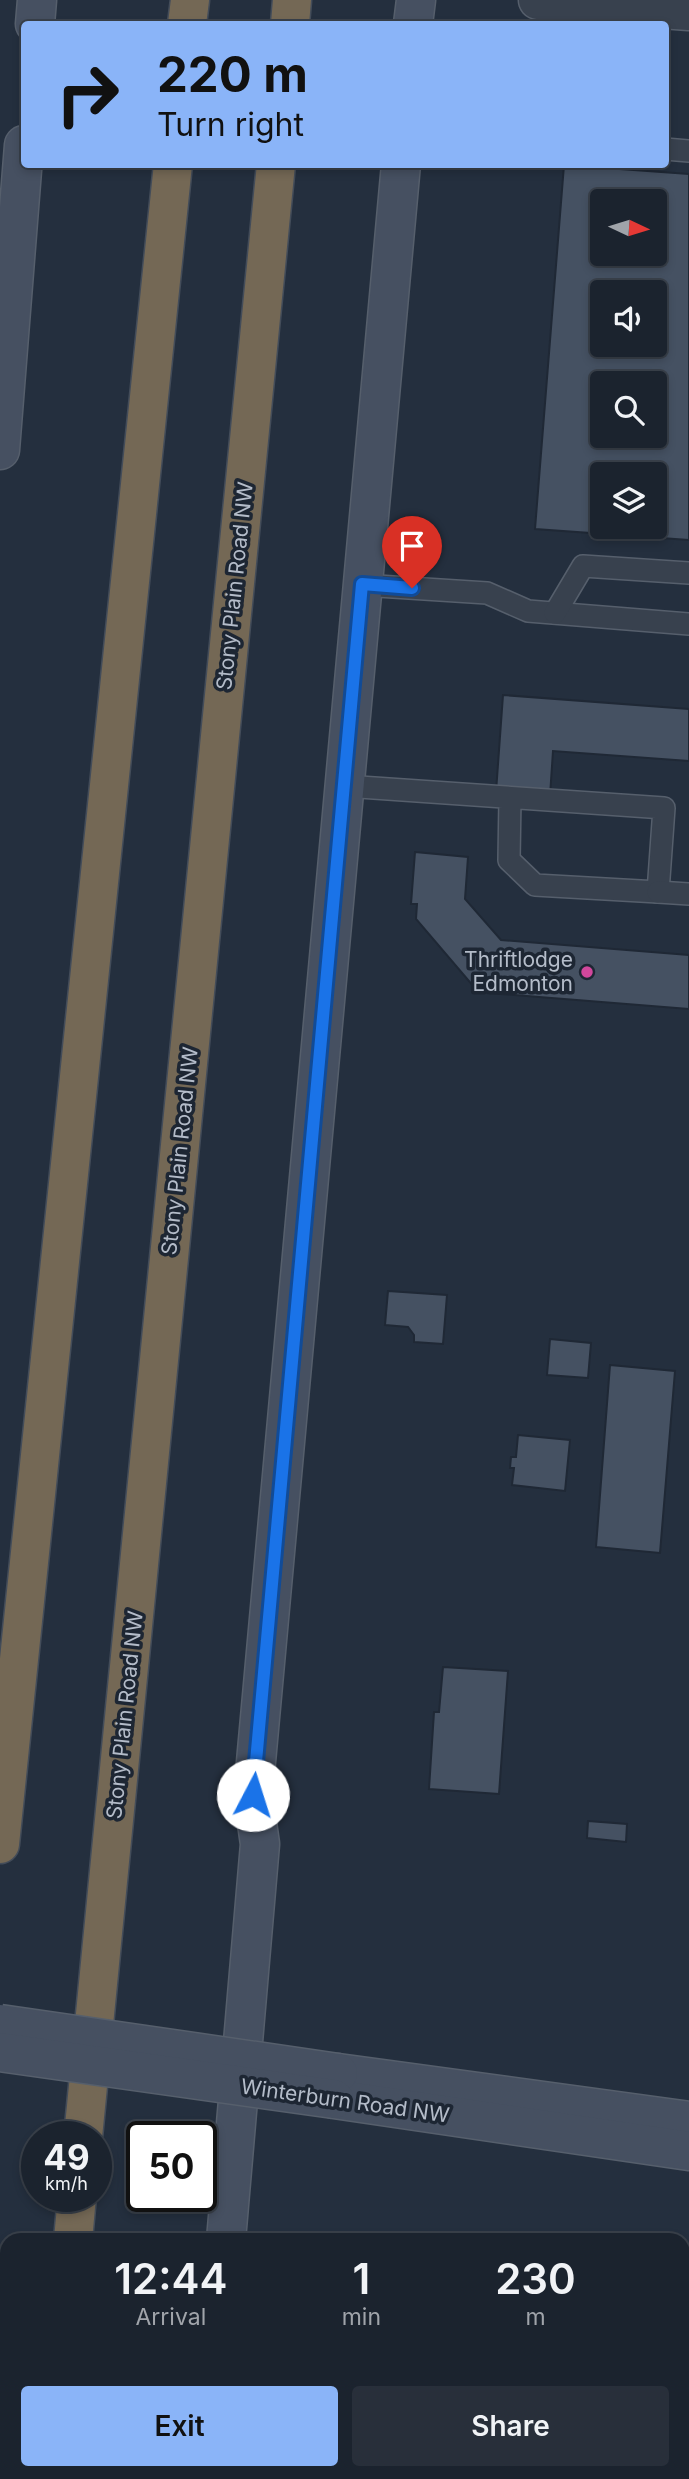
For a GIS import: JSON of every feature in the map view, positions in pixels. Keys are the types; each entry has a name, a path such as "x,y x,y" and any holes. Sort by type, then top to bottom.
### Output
{"highway":[{"path":"187,21 190,0"},
{"path":"290,21 292,0"},
{"path":"0,1844 173,168"},
{"name":"Stony Plain Road NW","path":"85,2121 276,168"},
{"path":"74,2233 76,2212"}],"main road":[{"path":"35,21 37,0"},
{"path":"413,21 416,0"},
{"path":"0,450 7,276 21,168"},
{"path":"227,2233 260,1844 253,1795 401,168"},
{"name":"Winterburn Road NW","path":"0,2024 689,2151"},
{"name":"Winterburn Road NW","path":"0,2052 689,2121"}],"street":[{"path":"538,0 601,2 689,11"}],"lane":[{"path":"669,149 689,151"},
{"path":"555,613 583,566 689,573"},
{"path":"362,584 487,593 528,611 689,624"},
{"path":"345,786 664,808 658,892"},
{"path":"510,798 509,860 535,885 689,894"}],"building":[{"path":"564,168 689,174 689,540 667,538 667,462 590,462 590,533 535,529"},
{"path":"503,695 689,709 689,761 553,751 550,796 496,792"},
{"path":"415,852 468,857 465,899 501,940 689,955 689,1009 488,993 489,988 474,987 416,919 417,904 411,904"},
{"path":"388,1291 447,1295 443,1344 414,1342 414,1335 408,1327 385,1325"},
{"path":"550,1339 591,1343 588,1378 547,1375"},
{"path":"610,1365 675,1371 660,1553 596,1547"},
{"path":"518,1435 570,1440 565,1491 512,1485 514,1468 510,1468 511,1457 516,1457"},
{"path":"443,1667 508,1671 499,1794 429,1789 434,1712 439,1712"},
{"path":"588,1821 627,1824 626,1842 587,1838"}],"place":[{"name":"Thriftlodge Edmonton","path":"587,972"}],"route":[{"path":"253,1795 362,584 412,588"}]}
